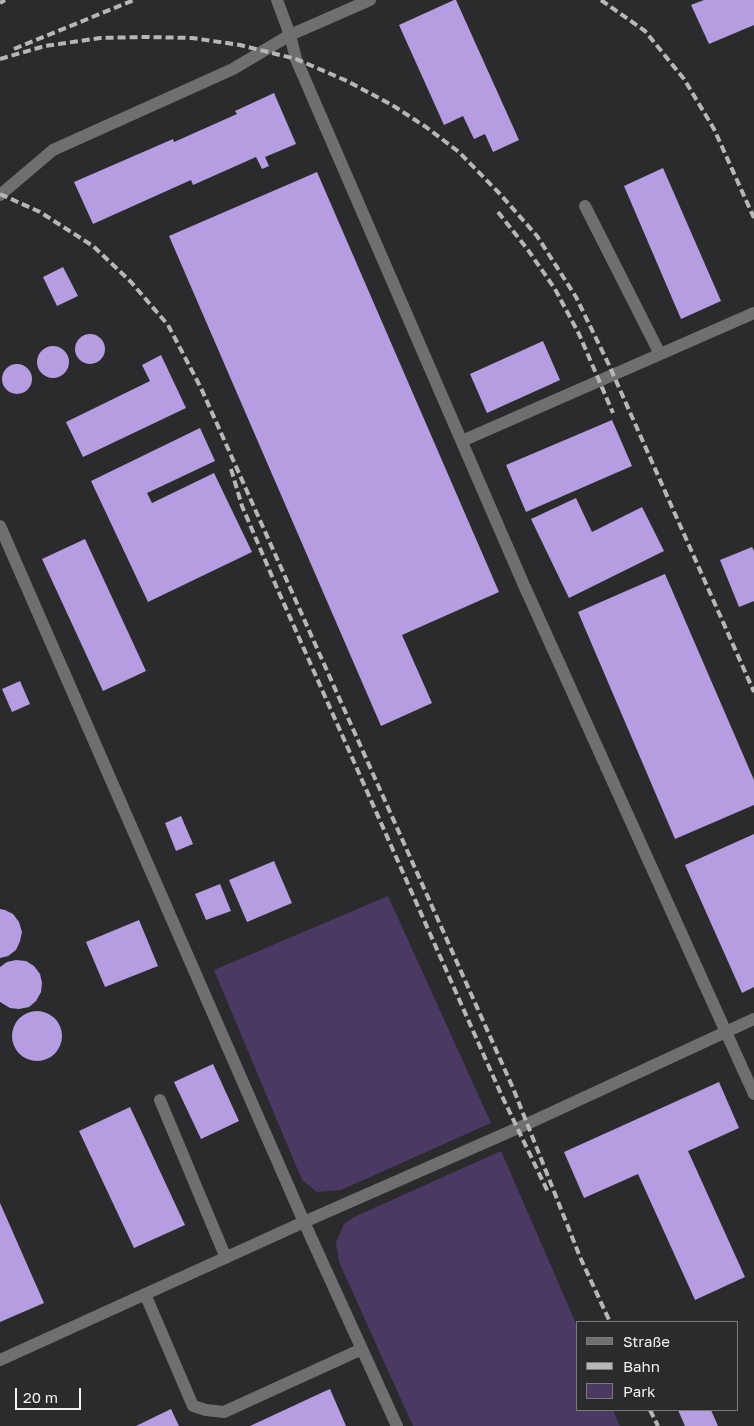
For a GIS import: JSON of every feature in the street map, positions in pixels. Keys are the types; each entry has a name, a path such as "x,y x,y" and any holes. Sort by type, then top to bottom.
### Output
{"lane":[{"path":"277,0 290,35 296,59 532,601 754,1094"},
{"path":"0,195 53,150 233,69 290,35 370,0"},
{"path":"586,206 660,354"},
{"path":"462,440 754,313"},
{"path":"0,526 304,1222 396,1426"},
{"path":"0,1360 304,1222 527,1124 754,1019"},
{"path":"160,1100 226,1258"},
{"path":"145,1294 193,1406 206,1410 224,1412 362,1349"}],"green space":[{"path":"388,896 491,1123 341,1190 317,1192 302,1180 214,970"},
{"path":"501,1151 576,1323 576,1411 613,1411 620,1426 413,1426 339,1262 336,1242 344,1224 352,1218"}],"building":[{"path":"456,0 519,140 493,152 485,134 474,139 463,116 444,125 399,25"},
{"path":"704,0 754,0 754,25 709,44 691,5"},
{"path":"274,93 296,144 265,157 269,166 262,169 256,157 193,185 191,180 93,224 74,182 173,139 174,142 237,114 235,111"},
{"path":"663,168 721,301 681,319 624,186"},
{"path":"317,172 499,592 402,635 432,703 381,726 169,236"},
{"path":"63,267 78,296 57,306 43,277"},
{"path":"90,334 96,335 104,343 104,355 96,363 90,364 84,363 76,355 75,349 76,343 84,335"},
{"path":"543,341 560,380 487,413 470,374"},
{"path":"53,346 65,350 69,362 65,374 53,378 41,374 37,362 41,350"},
{"path":"161,355 186,408 83,457 66,422 150,381 142,365"},
{"path":"17,364 23,365 31,373 31,385 23,393 17,394 11,393 3,385 2,379 3,373 11,365"},
{"path":"612,420 632,466 526,512 506,465"},
{"path":"200,428 215,461 147,493 152,503 214,473 252,552 148,602 91,481"},
{"path":"576,498 592,532 642,507 664,551 569,598 531,519"},
{"path":"85,539 146,671 103,691 42,559"},
{"path":"752,547 754,551 754,601 739,607 720,560"},
{"path":"665,574 754,780 754,805 675,839 578,612"},
{"path":"20,681 30,704 12,712 2,689"},
{"path":"181,816 193,844 176,851 165,823"},
{"path":"754,834 754,987 742,993 685,865"},
{"path":"274,861 292,903 247,922 229,880"},
{"path":"220,884 231,911 206,920 195,894"},
{"path":"0,909 13,914 19,922 22,932 16,950 8,956 0,958"},
{"path":"139,920 158,966 105,987 86,942"},
{"path":"16,960 26,961 34,966 40,974 42,983 41,992 36,1001 29,1007 19,1009 10,1008 0,1002 0,967 7,962"},
{"path":"37,1011 46,1013 57,1022 62,1036 60,1045 51,1056 37,1061 28,1059 17,1050 12,1036 14,1027 23,1016"},
{"path":"213,1064 239,1121 201,1139 174,1082"},
{"path":"719,1082 739,1128 688,1151 745,1277 695,1300 638,1174 584,1198 564,1152"},
{"path":"130,1107 185,1225 134,1248 79,1131"},
{"path":"0,1203 44,1303 0,1322"},
{"path":"330,1389 346,1426 250,1426 321,1393"},
{"path":"171,1409 179,1426 136,1426"},
{"path":"678,1411 711,1411 718,1426 685,1426"}],"railway":[{"path":"0,3 5,0"},
{"path":"14,49 134,0"},
{"path":"601,0 645,31 684,79 714,129 754,218"},
{"path":"0,59 45,46 100,38 192,38 240,45 296,59 347,81 392,105 426,127 459,152 537,236 576,297 609,365 754,692"},
{"path":"0,194 40,212 93,246 131,282 168,325 201,388 513,1088 580,1257 610,1321"},
{"path":"498,212 528,250 555,289 579,334 613,413"},
{"path":"231,469 242,506 277,588 501,1094 548,1192"},
{"path":"650,1411 658,1426"}]}
